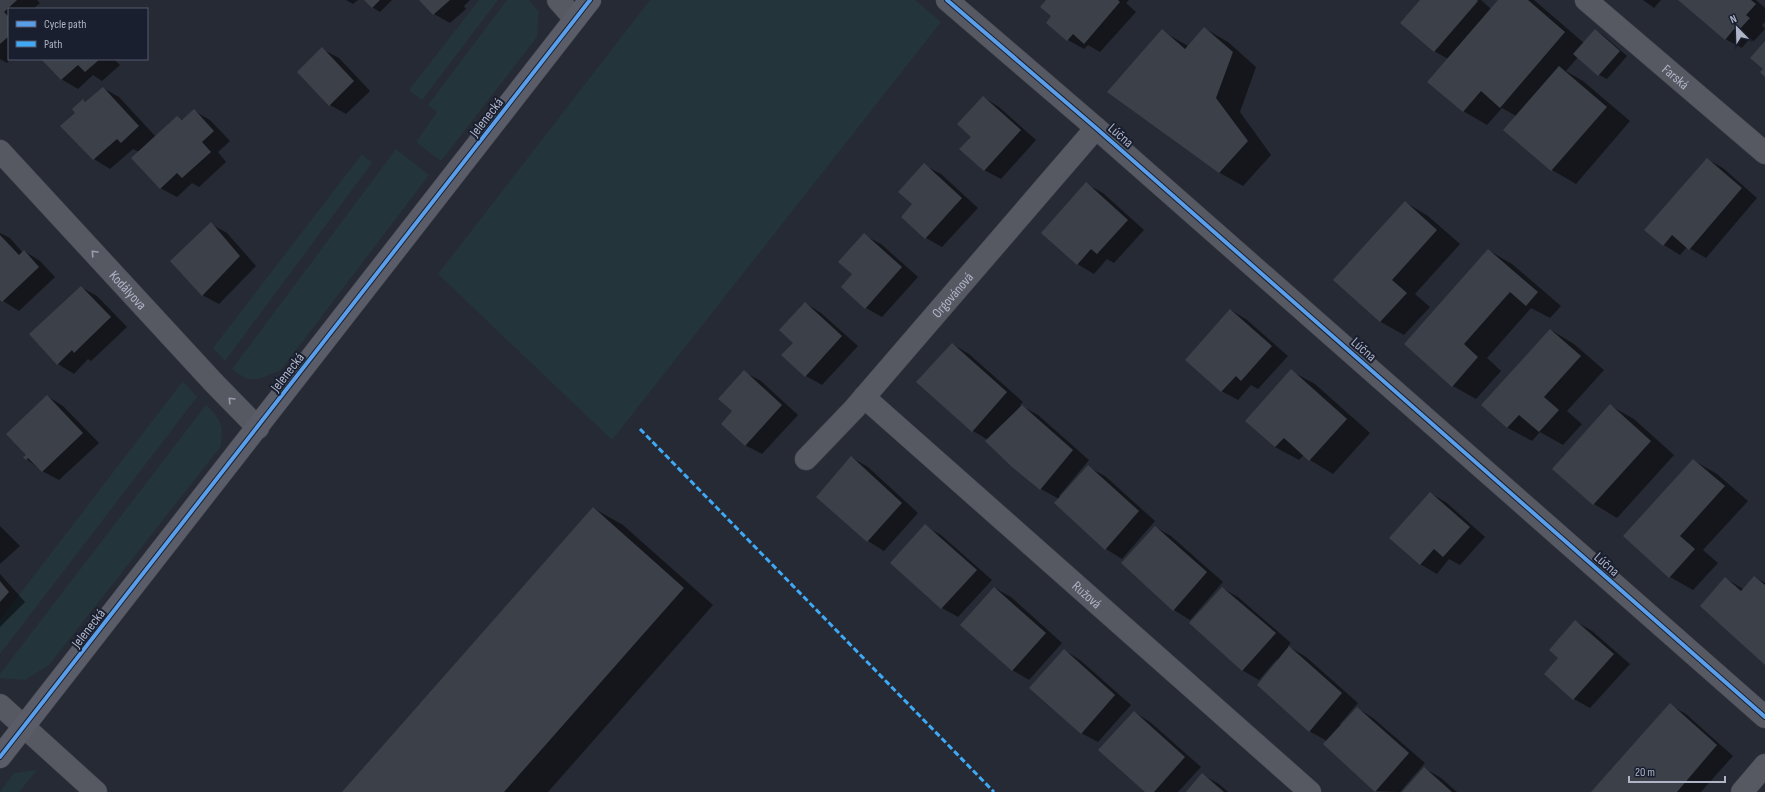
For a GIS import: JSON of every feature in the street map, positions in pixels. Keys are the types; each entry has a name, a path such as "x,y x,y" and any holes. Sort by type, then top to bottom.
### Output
{"street":[{"path":"558,0 576,19"},
{"name":"Jelenecká","path":"0,757 258,428 590,0"},
{"name":"Lúčna","path":"948,0 1096,128 1765,718"},
{"name":"Farská","path":"1586,0 1765,153"},
{"name":"Orgovánová","path":"806,459 864,397 1096,128"},
{"name":"Kodályova","path":"0,151 214,383 258,428"},
{"name":"Ružová","path":"864,397 1310,792"},
{"path":"0,705 96,792"},
{"path":"1742,792 1765,765"}],"shaded area":[{"path":"479,0 498,0 422,100 409,90"},
{"path":"507,0 529,0 539,12 537,37 441,161 416,142 437,112 428,105"},
{"path":"650,0 915,0 941,22 612,440 438,274"},
{"path":"396,149 429,175 281,370 261,378 250,379 245,378 232,369"},
{"path":"362,154 372,163 225,361 213,348"},
{"path":"183,381 197,397 0,654 0,620"},
{"path":"206,405 220,423 222,433 221,446 49,665 25,680 0,678 0,674"},
{"path":"37,770 19,792 0,792 14,773"}],"building":[{"path":"0,0 17,0 4,12 8,16 8,37 0,44"},
{"path":"364,0 380,0 372,8"},
{"path":"419,0 450,0 433,15"},
{"path":"1046,0 1118,0 1120,2 1084,44 1073,34 1067,41 1046,23 1051,16 1040,7"},
{"path":"1420,0 1478,1 1434,52 1400,23"},
{"path":"1498,0 1528,0 1565,32 1500,108 1481,91 1463,112 1427,82"},
{"path":"1678,0 1751,0 1756,4 1746,15 1750,18 1737,32 1734,29 1725,40"},
{"path":"1204,27 1233,52 1216,98 1248,141 1219,173 1107,92 1162,29 1185,49"},
{"path":"1595,29 1620,51 1598,76 1573,54"},
{"path":"1765,41 1765,77 1760,72 1763,69 1750,58"},
{"path":"322,47 354,81 329,106 297,72"},
{"path":"42,60 99,60 85,72 78,65 61,80"},
{"path":"1559,66 1607,107 1551,171 1503,130"},
{"path":"103,87 139,126 121,143 117,139 93,160 60,126 75,113 72,109 83,99 85,102"},
{"path":"983,96 1021,130 984,171 959,149 971,137 957,124"},
{"path":"194,109 214,131 202,142 211,152 182,178 177,173 160,189 131,158 177,116 182,120"},
{"path":"1707,158 1742,188 1689,250 1672,235 1663,246 1644,230"},
{"path":"924,163 962,198 925,239 901,217 912,204 898,192"},
{"path":"1086,182 1128,220 1097,254 1091,249 1077,265 1041,233"},
{"path":"1405,201 1437,230 1392,280 1407,293 1380,322 1333,280"},
{"path":"211,222 240,256 202,296 170,261"},
{"path":"864,233 902,267 865,309 841,287 852,274 838,262"},
{"path":"0,235 19,255 24,250 39,267 2,302 0,300"},
{"path":"1488,249 1538,292 1526,306 1510,292 1464,344 1478,357 1452,387 1404,344"},
{"path":"81,286 111,317 74,353 72,350 57,365 29,334"},
{"path":"805,302 842,336 805,377 781,355 793,343 779,330"},
{"path":"1230,309 1272,346 1241,381 1236,376 1221,392 1185,360"},
{"path":"1550,329 1581,356 1544,397 1559,410 1539,432 1519,415 1507,428 1481,405"},
{"path":"952,343 1007,392 972,432 916,382"},
{"path":"1291,369 1347,419 1309,461 1284,438 1275,447 1245,421"},
{"path":"744,370 782,405 745,446 721,424 732,411 718,399"},
{"path":"47,395 83,433 42,472 28,458 26,460 23,457 26,455 6,434"},
{"path":"1610,404 1651,441 1593,505 1552,469"},
{"path":"1022,405 1073,450 1040,490 1012,467 985,441"},
{"path":"851,456 902,503 867,542 816,497"},
{"path":"1693,459 1725,486 1680,536 1695,549 1669,578 1623,536"},
{"path":"1088,465 1139,511 1105,550 1054,503"},
{"path":"1430,492 1470,527 1443,557 1434,549 1420,565 1389,538"},
{"path":"593,507 684,588 504,792 342,792"},
{"path":"925,524 977,570 941,609 890,563"},
{"path":"1155,526 1207,572 1173,611 1121,563"},
{"path":"1754,576 1765,585 1765,665 1700,606 1725,577 1741,591"},
{"path":"0,581 9,592 0,602"},
{"path":"994,587 1046,633 1012,671 960,625"},
{"path":"1222,587 1276,633 1242,671 1189,623"},
{"path":"1575,620 1614,654 1573,700 1544,674 1558,658 1549,650"},
{"path":"1289,646 1342,693 1309,732 1257,685"},
{"path":"1064,649 1115,695 1081,734 1029,688"},
{"path":"1670,703 1717,745 1677,792 1591,792"},
{"path":"1357,707 1409,753 1375,792 1323,744"},
{"path":"1134,711 1185,757 1154,792 1145,792 1098,750"},
{"path":"1424,767 1452,792 1402,792"},
{"path":"1202,773 1224,792 1186,792"}],"marked path":[{"path":"640,429 994,792"}],"cycle path":[{"path":"0,757 590,0"},
{"path":"947,0 1096,128 1765,717"}]}
